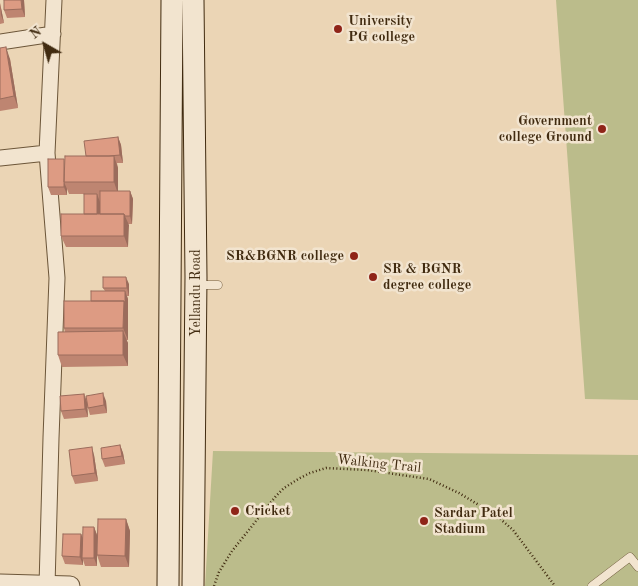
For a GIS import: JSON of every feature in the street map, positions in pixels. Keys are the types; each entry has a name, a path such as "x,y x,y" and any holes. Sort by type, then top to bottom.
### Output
{"main road":[{"name":"Yellandu Road","path":"168,586 172,0"},
{"name":"Yellandu Road","path":"193,0 196,285 194,586"}],"street":[{"path":"48,586 57,278 47,153 54,0"},
{"path":"0,42 53,34"},
{"path":"0,158 47,153"},
{"path":"0,584 70,586"}],"lane":[{"path":"196,285 218,285"},
{"path":"592,586 630,557 638,567"}],"path":[{"name":"Walking Trail","path":"214,586 219,572 232,551 276,496 284,488 300,478 326,468 367,470 429,479 459,493 497,516 513,530 555,586"}],"green space":[{"name":"Government college Ground","path":"556,0 638,0 638,400 585,399"},
{"name":"Sardar Patel Stadium","path":"213,451 638,455 638,586 205,586"}],"building":[{"path":"4,0 21,0 22,9 4,10"},
{"path":"6,47 14,96 0,99 0,48"},
{"path":"118,137 120,155 86,156 84,141"},
{"path":"65,156 114,156 114,182 64,182"},
{"path":"48,159 64,159 64,187 48,187"},
{"path":"100,191 130,191 130,216 125,216 124,214 100,214"},
{"path":"84,194 97,194 97,214 84,214"},
{"path":"61,214 124,214 124,236 61,236"},
{"path":"103,277 126,277 127,288 103,288"},
{"path":"91,291 125,291 125,304 124,301 91,301"},
{"path":"64,301 124,301 123,328 64,328"},
{"path":"123,331 123,355 58,355 58,332"},
{"path":"103,393 104,405 88,408 86,396"},
{"path":"84,394 85,409 61,411 60,396"},
{"path":"120,445 122,456 102,459 101,448"},
{"path":"92,447 95,473 72,476 69,450"},
{"path":"98,519 126,519 125,556 97,555"},
{"path":"83,527 94,527 94,558 82,558"},
{"path":"63,534 81,534 80,557 62,556"}],"place":[{"name":"University PG college","path":"338,29"},
{"name":"Government college Ground","path":"602,129"},
{"name":"SR&BGNR college","path":"354,256"},
{"name":"SR & BGNR degree college","path":"373,277"},
{"name":"Cricket","path":"235,511"},
{"name":"Sardar Patel Stadium","path":"424,521"}]}
